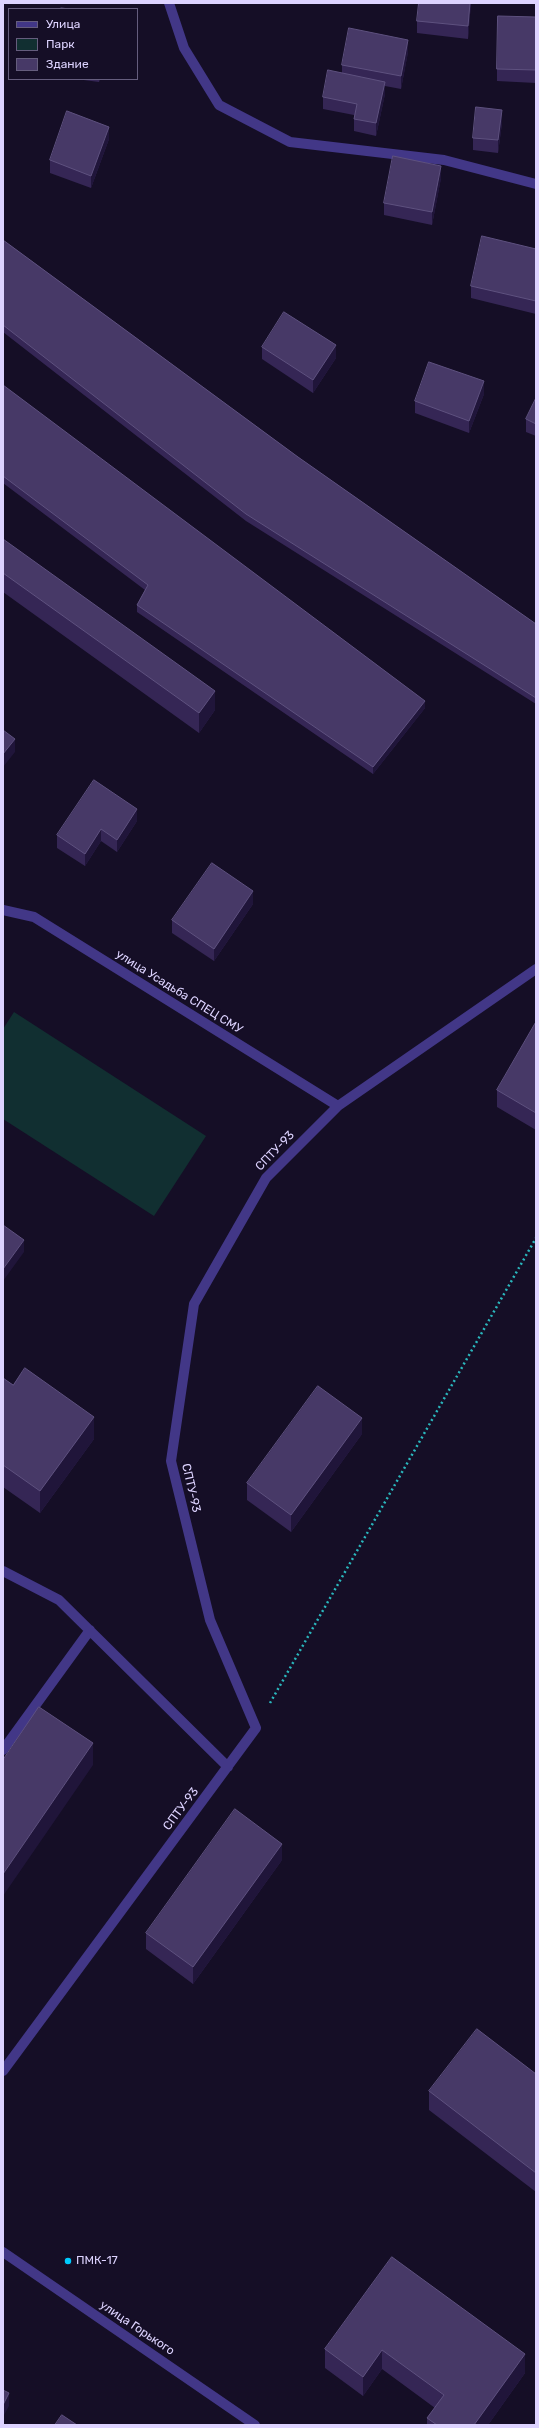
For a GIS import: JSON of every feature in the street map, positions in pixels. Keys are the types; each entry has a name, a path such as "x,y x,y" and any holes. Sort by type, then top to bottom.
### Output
{"street":[{"path":"169,3 184,48 219,105 290,142 444,160 536,184"},
{"name":"улица Усадьба СПЕЦ СМУ","path":"3,910 34,917 338,1106"},
{"name":"СПТУ-93","path":"3,2071 256,1728 210,1620 171,1461 194,1304 266,1178 338,1106 536,969"},
{"path":"3,1571 59,1600 228,1767"},
{"path":"3,1750 90,1630"},
{"name":"улица Горького","path":"3,2252 255,2425"}],"path":[{"path":"256,1728 536,1238"}],"green space":[{"path":"14,1012 206,1136 154,1216 3,1119 3,1029"}],"building":[{"path":"419,3 470,3 468,26 417,21"},
{"path":"498,16 536,17 536,70 497,69"},
{"path":"349,28 408,40 401,76 342,65"},
{"path":"328,70 385,82 376,123 354,119 357,104 323,97"},
{"path":"476,107 502,110 498,140 473,138"},
{"path":"67,111 109,127 91,176 50,160"},
{"path":"393,156 441,166 432,212 384,203"},
{"path":"482,236 536,249 536,301 471,286"},
{"path":"3,240 298,457 536,624 536,698 246,514 3,325"},
{"path":"284,312 336,345 313,380 262,347"},
{"path":"429,362 484,381 469,421 415,401"},
{"path":"3,385 425,701 373,767 137,605 148,585 3,476"},
{"path":"536,398 536,424 526,419"},
{"path":"3,539 215,691 199,713 3,573"},
{"path":"3,730 15,739 3,754"},
{"path":"94,780 137,809 117,840 101,829 85,854 57,835"},
{"path":"212,863 253,891 214,949 172,920"},
{"path":"536,1022 536,1113 497,1090"},
{"path":"3,1225 24,1240 3,1269"},
{"path":"25,1368 94,1417 40,1491 3,1465 3,1378 13,1385"},
{"path":"318,1386 362,1418 291,1515 247,1483"},
{"path":"39,1707 93,1743 3,1874 3,1760"},
{"path":"235,1809 282,1844 193,1967 146,1933"},
{"path":"477,2029 536,2074 536,2173 429,2091"},
{"path":"392,2257 525,2354 474,2425 437,2425 427,2418 444,2395 382,2350 363,2377 325,2349"},
{"path":"3,2390 9,2393 3,2405"},
{"path":"62,2415 77,2425 55,2425"}],"place":[{"name":"ПМК-17","path":"68,2261"}]}
